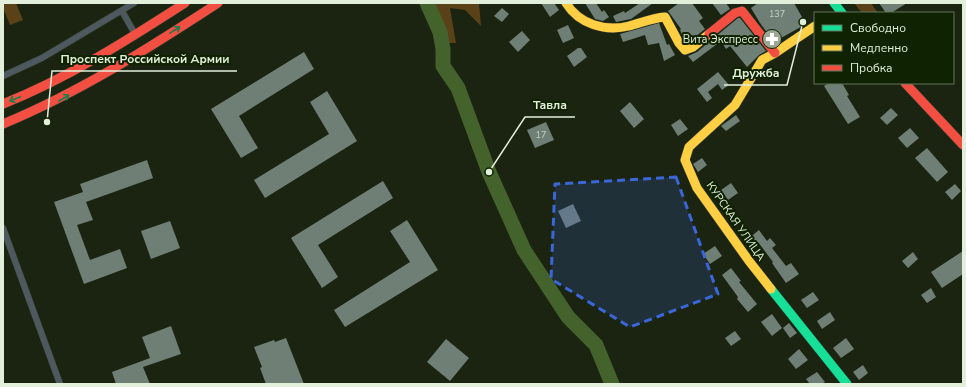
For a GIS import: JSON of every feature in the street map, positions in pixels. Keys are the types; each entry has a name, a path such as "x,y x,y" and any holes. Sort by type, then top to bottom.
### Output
{"street":[{"path":"3,76 42,58 134,3"},
{"path":"3,104 50,84 87,64 185,3"},
{"path":"3,124 59,101 218,3"},
{"path":"566,3 574,14 589,24 612,28 627,26 654,17 664,18 671,24 681,47 685,50 693,47 735,13 742,11 775,53"},
{"path":"122,11 135,34"},
{"name":"КУРСКАЯ УЛИЦА","path":"814,27 762,60 735,105 689,147 685,160 697,188 749,261 847,384"},
{"path":"906,84 963,145"},
{"path":"3,228 60,384"}],"highlighted area":[{"path":"676,177 718,294 630,327 551,279 555,184"}],"shaded area":[{"path":"3,3 16,3 23,20 10,25 3,8"},
{"path":"432,3 479,3 481,26 465,10 450,8 456,43 449,43"},
{"path":"854,3 871,3 877,12 861,12"}],"building":[{"path":"541,3 554,3 559,10 550,17"},
{"path":"585,3 596,3 602,12 604,10 609,17 603,21 595,19"},
{"path":"640,3 653,3 631,19 616,22 613,16 624,11 625,13"},
{"path":"679,3 692,3 703,18 699,21 705,29 690,41 688,39 685,41 680,30 681,29 668,11"},
{"path":"712,3 726,3 730,9 721,15"},
{"path":"758,3 794,3 806,24 774,42 751,8"},
{"path":"879,3 907,3 893,12 885,12"},
{"path":"502,8 509,14 502,22 494,16"},
{"path":"738,18 740,18 766,51 759,55 747,67 730,46 726,49 721,41 693,62 688,56 697,52"},
{"path":"659,23 667,45 669,44 675,55 664,61 659,43 648,45 645,35 623,42 620,34"},
{"path":"568,25 574,38 563,43 557,30"},
{"path":"522,31 530,40 518,52 509,42"},
{"path":"578,48 581,48 587,57 574,67 567,56"},
{"path":"304,52 314,69 239,116 258,148 241,158 211,109"},
{"path":"718,72 729,85 722,90 718,84 708,92 712,98 707,102 697,89"},
{"path":"827,84 843,84 849,95 847,96 860,117 848,124 824,86"},
{"path":"327,91 357,141 265,198 254,180 329,134 310,102"},
{"path":"630,102 644,119 634,128 620,111"},
{"path":"891,108 898,115 887,125 880,118"},
{"path":"736,115 740,121 726,131 721,126"},
{"path":"680,119 688,129 678,136 671,125"},
{"path":"546,122 554,140 535,148 527,130"},
{"path":"910,128 919,138 907,148 898,138"},
{"path":"927,148 948,172 937,182 915,158"},
{"path":"702,158 707,165 698,172 693,164"},
{"path":"147,160 153,178 86,202 93,220 77,225 90,260 120,249 127,268 84,284 54,202 83,192 80,184"},
{"path":"383,181 393,198 318,245 338,277 322,288 291,238"},
{"path":"731,183 738,193 728,200 721,190"},
{"path":"955,184 961,191 952,200 945,192"},
{"path":"573,204 581,221 566,228 558,211"},
{"path":"407,220 438,270 345,327 334,310 410,262 390,231"},
{"path":"170,221 180,248 151,259 141,231"},
{"path":"759,230 767,241 770,238 776,245 772,248 786,266 791,263 799,274 786,283 758,242 753,245 748,239"},
{"path":"715,246 722,256 710,264 703,254"},
{"path":"963,251 963,274 942,288 931,272"},
{"path":"913,252 918,259 908,268 902,261"},
{"path":"731,268 741,281 739,282 757,304 748,312 737,299 738,297 722,275"},
{"path":"931,288 936,297 927,303 921,295"},
{"path":"813,292 819,300 807,308 801,300"},
{"path":"830,312 835,320 822,329 817,321"},
{"path":"772,314 782,328 772,336 761,322"},
{"path":"789,323 797,333 790,338 783,328"},
{"path":"171,326 181,354 143,367 150,384 116,384 112,372 150,358 142,337"},
{"path":"735,331 741,339 731,346 725,338"},
{"path":"286,338 304,384 266,384 260,368 262,367 254,347 274,340 275,342"},
{"path":"846,338 854,349 841,358 833,348"},
{"path":"446,339 469,358 450,381 427,362"},
{"path":"799,349 808,360 796,369 788,359"},
{"path":"863,365 868,373 859,380 853,372"},
{"path":"817,372 825,382 821,384 810,384 806,379"}],"waterway":[{"path":"427,3 440,32 443,49 443,66 458,88 489,172 524,250 568,317 596,345 612,384"}],"traffic: fast":[{"path":"834,3 841,12"},
{"path":"771,289 847,384"}],"traffic: slow":[{"path":"566,3 571,10 585,21 602,27 620,28 665,17 679,43 685,50 693,47 709,34"},
{"path":"771,289 697,188 685,160 689,147 735,105 762,60 814,27"}],"traffic: jam":[{"path":"3,104 74,71 119,45 185,3"},
{"path":"3,124 87,84 140,53 218,3"},
{"path":"709,34 735,13 742,11 775,53"},
{"path":"906,84 963,145"}],"place":[{"name":"Дружба","path":"803,22"},
{"name":"Вита Экспресс","path":"772,39"},
{"name":"Проспект Российской Армии","path":"47,122"},
{"name":"Тавла","path":"489,172"}]}
